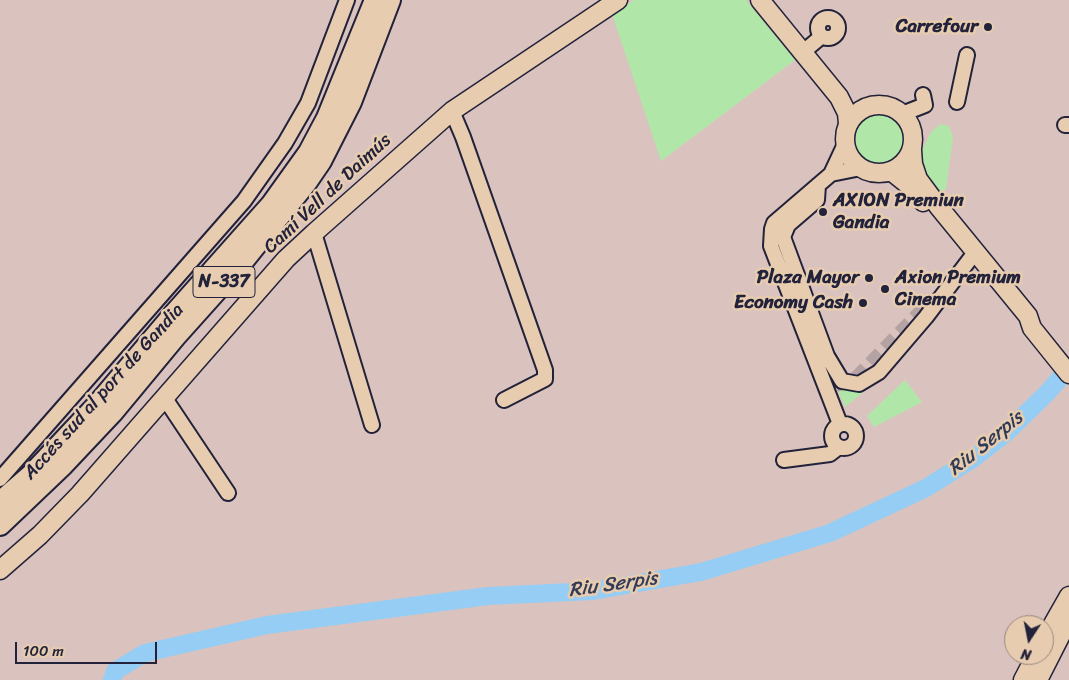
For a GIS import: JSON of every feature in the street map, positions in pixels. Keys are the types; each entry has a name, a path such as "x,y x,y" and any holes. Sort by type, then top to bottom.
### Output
{"highway":[{"name":"Accés sud al port de Gandia","path":"0,502 31,475 97,405 174,314 271,205 309,152 323,127 375,0"},
{"name":"Accés sud al port de Gandia","path":"0,525 63,465 112,413 175,337 244,260 306,183 321,161 351,102 390,0"}],"main road":[{"name":"Camí Vell de Daimús","path":"0,570 80,494 286,259 314,233 452,112 618,0"},
{"path":"760,0 839,97 847,113 848,124 845,144 848,154 861,168 870,173 891,172 904,163 912,150"},
{"path":"772,0 816,41 845,92 855,100 870,106 882,105 902,114 912,133 913,164 918,179 936,204 1028,316 1032,328 1069,374"},
{"path":"848,124 854,116 870,106"},
{"path":"891,172 911,186 1021,324 1032,328"},
{"path":"1054,622 1069,596"},
{"path":"1038,680 1069,619"},
{"path":"1023,680 1031,665"}],"street":[{"path":"0,478 244,201 285,143 308,102 347,0"},
{"path":"957,102 966,55"},
{"path":"902,114 925,105 923,95"},
{"path":"452,112 463,137 545,370 545,379 504,400"},
{"path":"831,174 845,144"},
{"path":"840,424 828,379 771,246 772,229 774,223 831,174 861,168"},
{"path":"818,184 817,200 788,225 783,237 827,356 842,381 859,384 878,372 926,317 968,256"},
{"path":"314,233 372,425"},
{"path":"934,298 968,256"},
{"path":"164,397 228,493"},
{"path":"784,460 830,454 839,447 851,447 857,437 853,426 840,424 832,433 833,441 839,447"}],"green space":[{"path":"634,0 746,0 795,60 661,161 612,14"},
{"path":"878,113 888,115 897,121 903,130 905,140 903,150 897,159 888,165 878,167 868,165 859,159 853,150 851,140 853,130 859,121 868,115"},
{"path":"940,124 949,126 953,137 946,189 940,193 925,176 920,155 931,132"},
{"path":"905,380 922,402 874,427 867,416"},
{"path":"843,388 853,391 866,390 845,407 838,391"}],"waterway":[{"name":"Riu Serpis","path":"112,680 115,671 145,653 267,625 488,596 593,591 701,572 830,533 926,488 974,458 1005,434 1047,393 1069,368"}],"tunnel":[{"path":"836,385 854,380 934,298"}],"place":[{"name":"Carrefour","path":"988,27"},
{"name":"AXION Premiun Gandia","path":"823,212"},
{"name":"Plaza Mayor","path":"869,278"},
{"name":"Axion Premium Cinema","path":"885,289"},
{"name":"Economy Cash","path":"863,303"}]}
